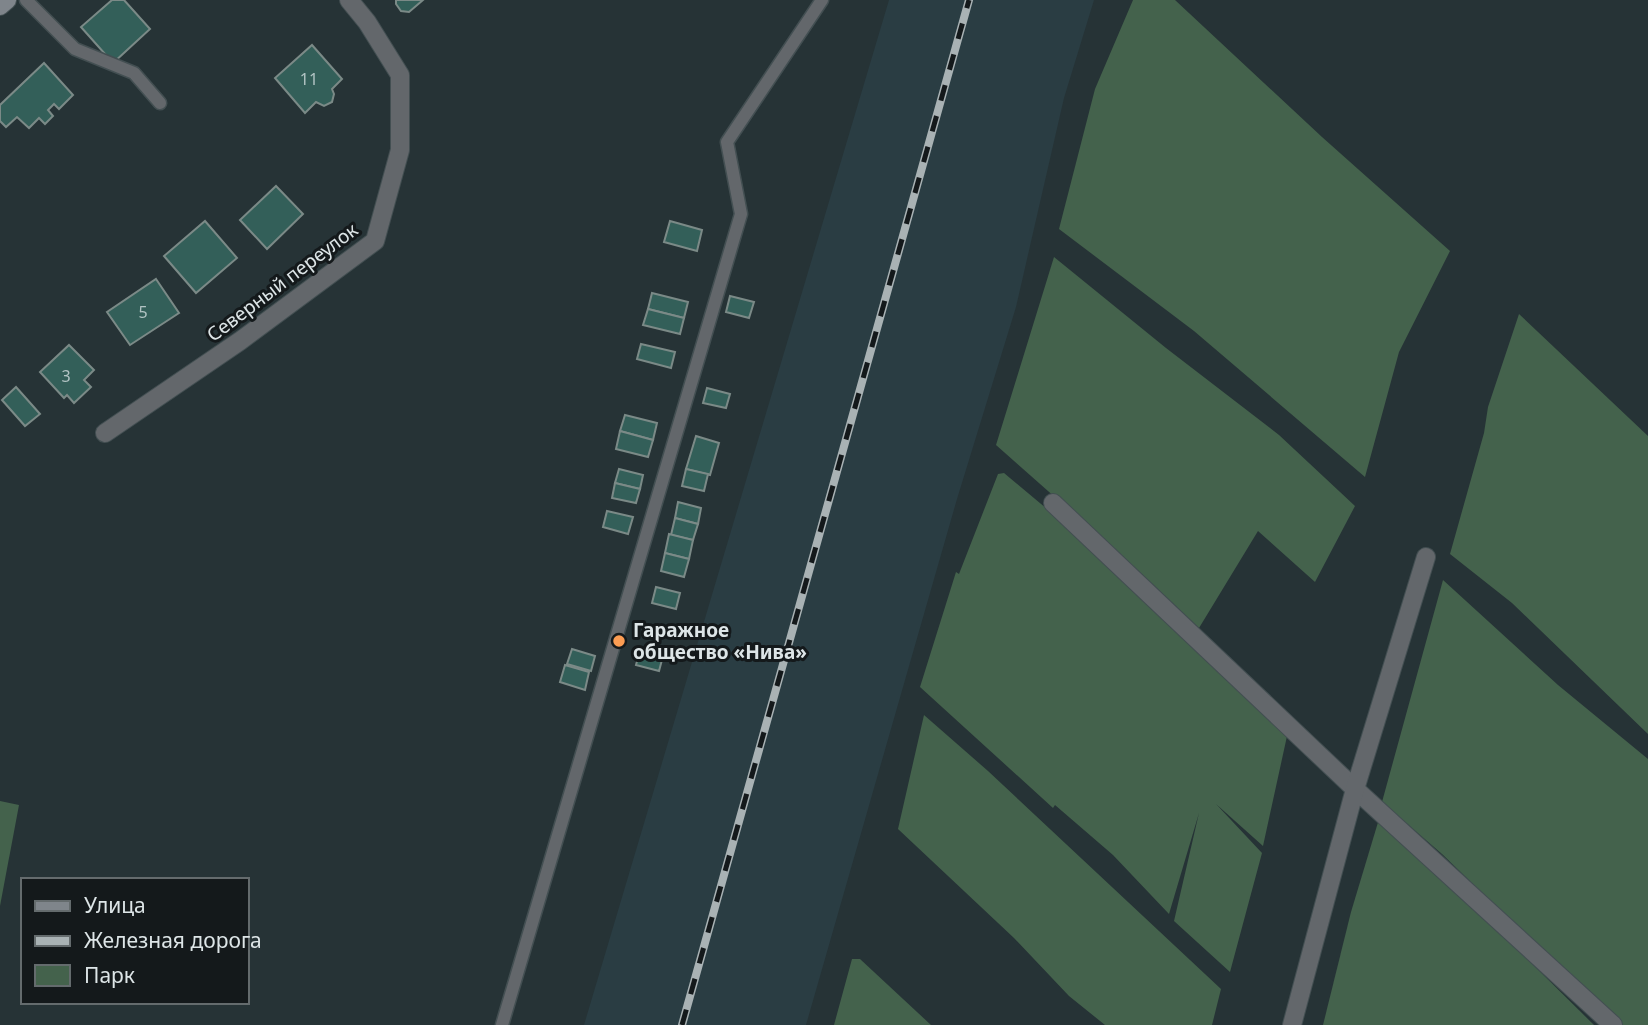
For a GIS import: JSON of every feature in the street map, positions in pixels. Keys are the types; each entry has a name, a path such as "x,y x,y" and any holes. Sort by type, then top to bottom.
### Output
{"main road":[{"path":"0,6 7,0"}],"street":[{"name":"Северный переулок","path":"105,433 240,341 375,241 400,150 400,75 367,22 349,0"},
{"path":"1053,503 1355,789 1613,1025"},
{"path":"1292,1025 1355,789 1426,557"}],"lane":[{"path":"26,0 75,49 134,73 160,103"},
{"path":"502,1025 741,214 727,142 822,0"}],"shaded area":[{"path":"889,0 1094,0 1064,98 1016,307 957,499 806,1025 584,1025"}],"green space":[{"path":"1133,0 1175,0 1450,251 1399,352 1365,477 1194,331 1059,229 1095,89"},
{"path":"1054,257 1279,435 1355,506 1315,582 1258,531 1199,628 996,445"},
{"path":"1519,314 1648,436 1648,734 1512,603 1450,554 1484,433 1488,407"},
{"path":"1004,473 1059,519 1289,727 1263,846 1216,804 1262,853 1230,972 1174,921 1199,813 1169,914 1113,855 1055,805 1053,808 920,687 956,572 959,574 998,474"},
{"path":"1443,580 1558,685 1648,759 1648,1025 1618,1025 1442,854 1382,802"},
{"path":"924,715 988,771 1221,989 1212,1025 1105,1025 1069,996 1014,938 898,829"},
{"path":"0,801 19,805 0,906"},
{"path":"1379,819 1493,925 1594,1025 1323,1025 1351,912"},
{"path":"852,959 860,959 931,1025 834,1025"}],"building":[{"path":"112,0 124,0 150,29 113,63 81,27"},
{"path":"396,0 423,0 409,12 401,11"},
{"path":"312,45 342,79 332,89 332,102 324,106 316,102 305,113 275,78"},
{"path":"44,63 73,95 59,109 54,104 48,110 53,116 45,124 39,118 29,128 17,117 6,127 0,121 0,105"},
{"path":"276,186 303,214 267,249 240,220"},
{"path":"205,221 237,258 196,293 164,256"},
{"path":"670,221 702,230 697,251 664,242"},
{"path":"156,279 179,313 130,345 107,312"},
{"path":"652,293 688,302 684,318 648,309"},
{"path":"730,296 754,302 749,318 726,312"},
{"path":"648,309 684,318 680,334 643,325"},
{"path":"641,344 675,352 671,368 637,359"},
{"path":"69,345 94,370 84,380 91,387 74,403 67,395 64,398 40,372"},
{"path":"16,387 40,414 25,426 2,400"},
{"path":"707,388 730,394 726,408 703,403"},
{"path":"625,415 657,423 653,440 620,431"},
{"path":"620,431 653,440 648,457 616,449"},
{"path":"696,436 719,443 710,475 686,469"},
{"path":"619,469 643,475 640,489 615,483"},
{"path":"686,469 708,474 704,491 682,486"},
{"path":"615,483 640,489 636,503 612,498"},
{"path":"678,502 701,508 698,524 675,518"},
{"path":"607,511 633,517 628,534 603,527"},
{"path":"675,518 698,524 693,540 671,535"},
{"path":"669,534 693,540 689,559 665,553"},
{"path":"665,553 689,559 684,577 661,571"},
{"path":"656,587 680,593 676,609 652,603"},
{"path":"572,649 595,656 591,671 567,664"},
{"path":"640,650 663,656 659,671 636,665"},
{"path":"565,665 589,672 585,690 560,682"}],"railway":[{"path":"682,1025 969,0"}],"place":[{"name":"Гаражное общество «Нива»","path":"619,641"}]}
